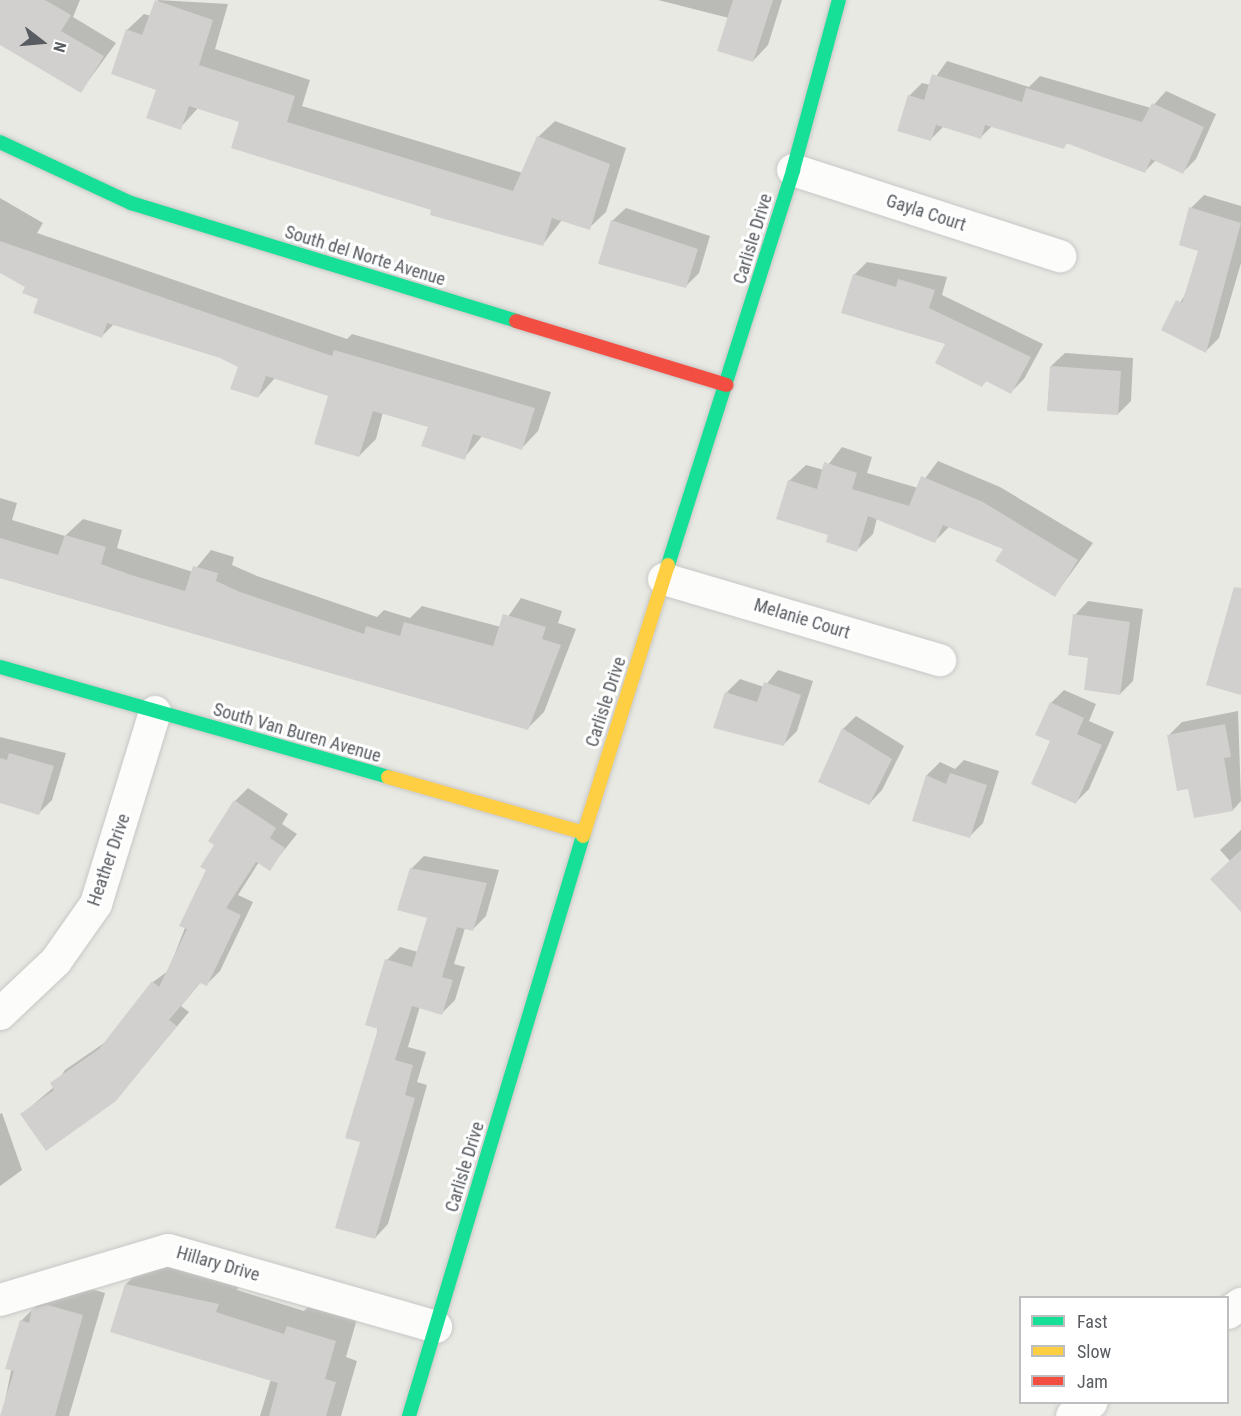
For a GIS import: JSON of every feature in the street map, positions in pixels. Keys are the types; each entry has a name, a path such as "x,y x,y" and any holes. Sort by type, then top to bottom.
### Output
{"street":[{"name":"Carlisle Drive","path":"409,1416 584,833 793,170 840,0"},
{"name":"South del Norte Avenue","path":"0,142 131,203 726,386"},
{"name":"Gayla Court","path":"793,170 1060,256"},
{"name":"Melanie Court","path":"664,579 940,660"},
{"name":"South Van Buren Avenue","path":"0,667 584,833"},
{"name":"Heather Drive","path":"0,1014 56,961 96,904 155,712"},
{"name":"Hillary Drive","path":"0,1300 168,1250 436,1327"},
{"path":"1072,1416 1089,1404"}],"building":[{"path":"0,0 45,0 71,15 61,31 104,56 81,93 0,45"},
{"path":"155,0 213,20 199,65 295,96 287,122 513,191 537,136 610,164 590,230 552,218 543,246 430,215 431,210 231,148 239,122 189,106 181,130 146,118 156,90 111,74 126,29 142,35"},
{"path":"733,0 773,0 753,62 717,51"},
{"path":"932,74 1022,102 1026,88 1142,122 1152,103 1204,127 1183,174 1151,159 1145,173 1066,143 1064,149 985,125 981,139 936,125 931,141 897,131 908,95 924,100"},
{"path":"1189,207 1241,223 1206,353 1161,330 1176,300 1182,303 1198,251 1179,245"},
{"path":"611,220 698,249 686,288 598,264"},
{"path":"0,241 332,356 334,350 535,408 522,450 473,434 465,460 421,446 428,427 373,411 359,457 314,444 328,396 266,376 258,398 230,389 238,367 220,358 107,323 102,338 33,313 38,299 22,293 25,287 0,273"},
{"path":"853,274 896,287 898,279 935,290 929,308 1031,357 1011,394 986,381 982,387 935,363 945,344 841,313"},
{"path":"1050,366 1121,371 1118,415 1047,411"},
{"path":"824,462 857,473 852,489 909,506 921,476 983,502 1078,560 1055,597 995,561 1003,549 943,525 935,543 868,516 857,552 826,542 828,535 776,519 788,480 817,489"},
{"path":"65,535 106,547 101,564 131,575 185,591 193,566 218,573 216,581 240,592 364,634 366,626 400,636 404,622 493,646 503,614 546,627 542,639 561,645 528,730 0,578 0,538 58,555"},
{"path":"1234,587 1241,588 1241,695 1206,685"},
{"path":"1073,614 1130,622 1120,695 1084,690 1088,658 1068,655"},
{"path":"764,682 801,695 784,746 713,728 725,692 757,702"},
{"path":"1050,702 1084,718 1077,734 1102,745 1076,804 1031,784 1050,741 1035,735"},
{"path":"1225,724 1231,757 1224,758 1233,811 1194,818 1188,789 1177,791 1167,735"},
{"path":"842,728 892,759 869,805 818,782"},
{"path":"9,753 54,766 39,815 0,803 0,758 7,760"},
{"path":"950,773 987,785 970,838 912,821 926,775 946,784"},
{"path":"234,800 276,828 270,838 285,848 270,871 256,862 226,908 241,915 207,986 200,983 169,1020 177,1026 116,1101 46,1151 20,1114 54,1090 50,1083 99,1049 152,981 159,987 187,929 179,926 206,870 200,867 214,845 208,841"},
{"path":"1241,850 1241,912 1210,879"},
{"path":"410,868 487,883 473,931 457,927 442,977 453,980 442,1015 412,1006 395,1060 413,1065 405,1095 415,1098 375,1239 335,1228 360,1142 345,1138 378,1029 365,1025 385,959 412,967 427,918 397,910"},
{"path":"125,1284 219,1304 216,1312 284,1334 287,1326 336,1341 325,1379 336,1382 326,1416 269,1416 278,1383 110,1332"},
{"path":"48,1305 83,1315 55,1416 0,1416 14,1371 5,1369 20,1320 29,1323 32,1309"}],"traffic: fast":[{"path":"668,565 793,170 839,0"},
{"path":"0,142 131,203 516,321"},
{"path":"0,667 388,777"},
{"path":"409,1416 583,836"}],"traffic: slow":[{"path":"583,836 668,565"},
{"path":"388,777 584,833"}],"traffic: jam":[{"path":"516,321 726,385"}]}
